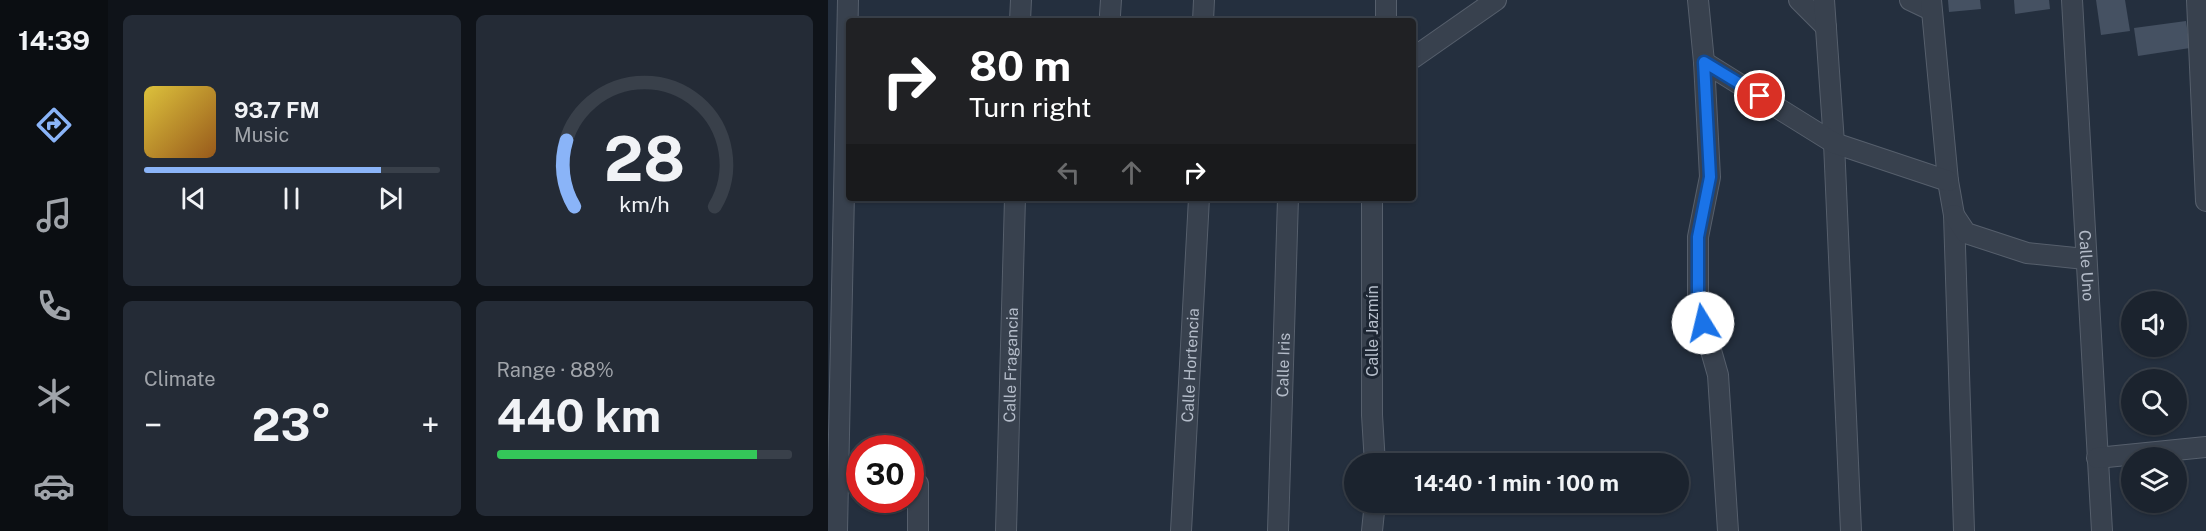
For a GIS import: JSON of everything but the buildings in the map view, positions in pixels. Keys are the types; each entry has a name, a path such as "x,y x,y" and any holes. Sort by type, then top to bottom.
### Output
{"street":[{"path":"847,18 848,0"},
{"path":"1020,18 1021,0"},
{"path":"1203,18 1204,0"},
{"path":"1386,0 1386,18"},
{"path":"1416,56 1496,0"},
{"path":"1799,0 1826,27"},
{"path":"1824,0 1834,143 1851,531"},
{"path":"1910,0 1931,5 1948,181 1954,215 1964,531"},
{"name":"Calle Uno","path":"2072,0 2102,531"},
{"path":"2197,0 2206,201"},
{"path":"1701,1 1710,177 1698,237 1698,305 1718,375 1728,531"},
{"path":"837,531 840,187 846,47"},
{"path":"1704,62 1834,143 1948,181"},
{"name":"Calle Fragancia","path":"1006,531 1015,201"},
{"name":"Calle Hortencia","path":"1181,531 1199,201"},
{"name":"Calle Iris","path":"1278,531 1288,201"},
{"name":"Calle Jazmín","path":"1372,201 1372,415 1374,453"},
{"path":"1954,215 1966,233 2027,253 2085,259"},
{"path":"2097,458 2206,447"},
{"path":"918,513 918,531"},
{"path":"1372,531 1374,513"}],"route":[{"path":"1703,323 1698,305 1698,237 1710,177 1704,62 1760,96"}]}
